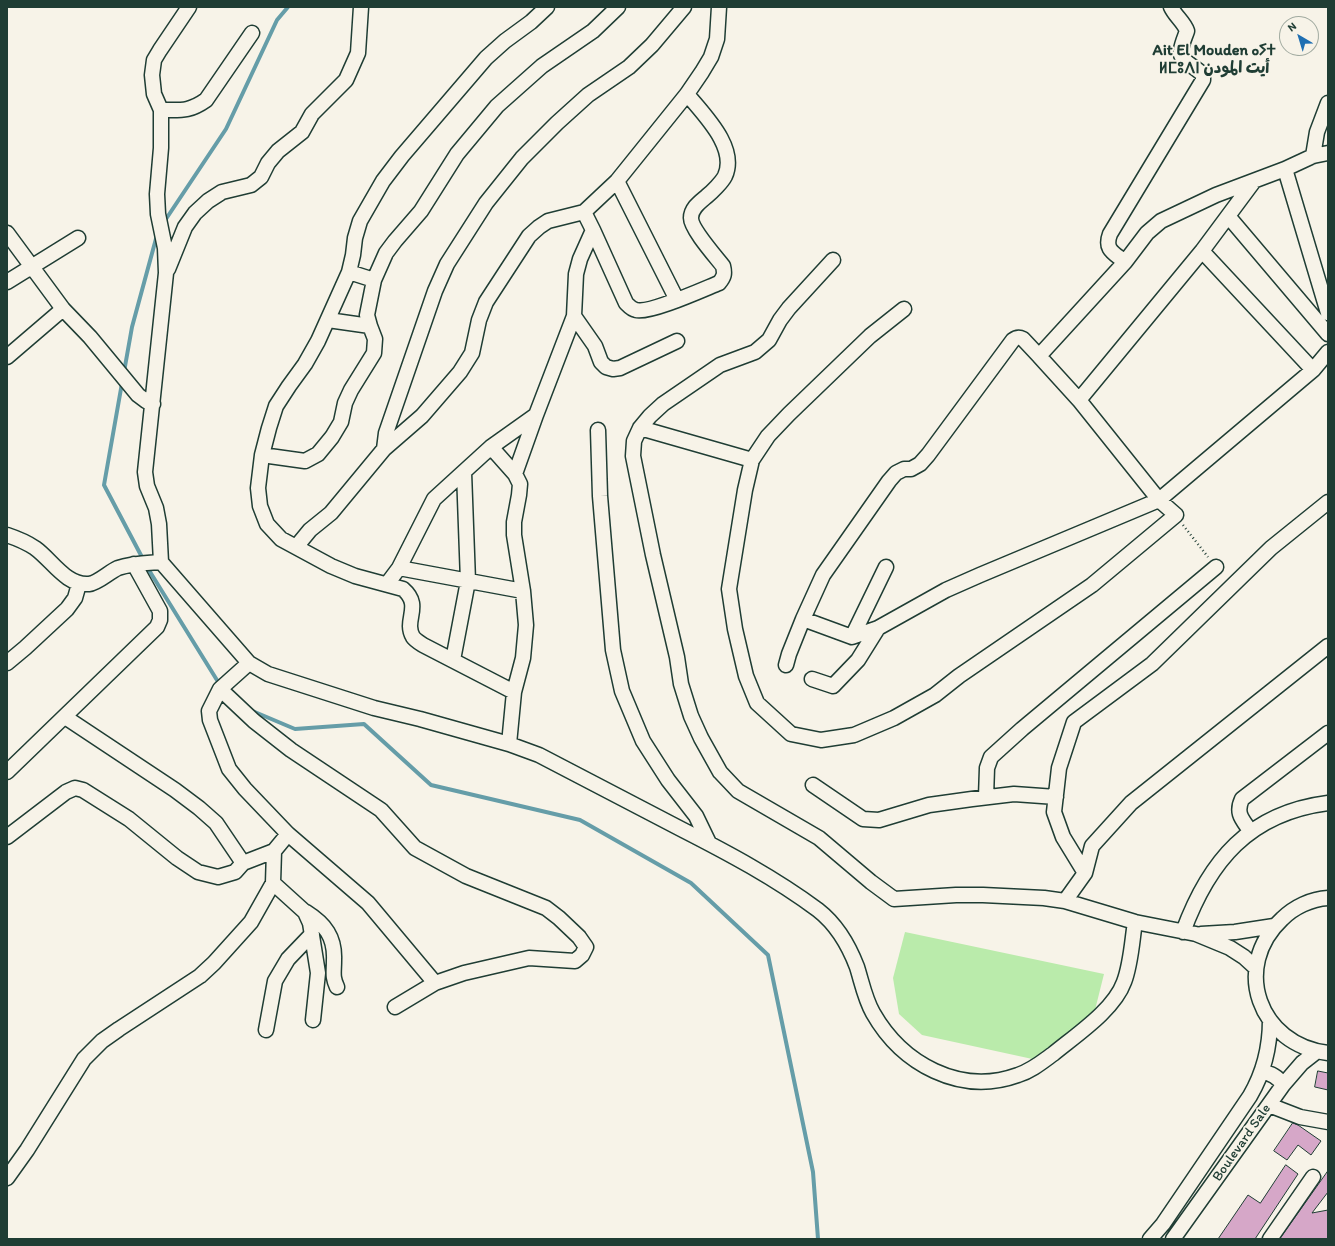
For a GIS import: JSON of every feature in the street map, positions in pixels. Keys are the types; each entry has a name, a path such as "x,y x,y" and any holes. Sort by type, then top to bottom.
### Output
{"street":[{"path":"189,7 154,60 152,75 154,94 161,110 161,148 157,194 158,214 165,248 166,273 145,472 147,486 156,508 160,524 161,562 249,663 268,674 374,708 420,719 509,744 539,755 755,868 792,891 821,912 835,928 846,943 872,1011 888,1036 903,1051 920,1064 932,1071 955,1079 982,1082 996,1081 1024,1073 1046,1059 1102,1013 1116,999 1127,974 1135,922"},
{"path":"166,273 185,227 196,213 208,201 222,192 251,185 261,177 268,163 278,151 302,132 312,114 346,80 358,53 362,7"},
{"path":"514,692 423,645 413,638 410,628 413,603 409,594 403,589 354,576 331,566 281,539 267,524 260,506 258,488 262,455 276,406 288,386 305,364 328,320 349,272 355,238 360,221 383,181 402,156 486,58 505,41 531,22 547,7"},
{"path":"262,455 305,460 318,454 332,437 342,422 345,403 351,390 374,353 375,339 367,315 374,280 386,253 421,211 457,154 497,106 542,66 593,31 618,7"},
{"path":"384,449 386,433 435,291 447,264 486,203 522,158 557,123 588,95 629,67 652,45 684,7"},
{"path":"296,547 310,530 331,513 384,449 422,416 460,372 472,353 479,320 486,302 529,236 548,221 584,212 617,181 687,94 711,57 718,39 720,7"},
{"path":"1125,262 1109,248 1108,241 1110,234 1202,80 1203,75 1183,59 1180,54 1187,31 1185,25 1173,12 1171,7"},
{"path":"161,110 185,110 196,107 206,100 252,33"},
{"path":"584,212 626,303 637,311 677,300 719,283 724,278 725,272 723,266 694,227 691,219 692,211 712,192 725,176 728,159 722,141 715,128 687,94"},
{"path":"1313,156 1317,132 1328,103"},
{"path":"1039,356 1125,262 1147,233 1161,221 1216,196 1285,169 1313,156 1328,153"},
{"path":"1285,169 1328,313"},
{"path":"617,181 677,300"},
{"path":"1079,400 1202,251 1255,181"},
{"path":"1228,216 1327,329"},
{"path":"515,474 536,414 574,316 576,274 580,259 593,230"},
{"path":"7,233 63,309 90,337 138,395 153,404"},
{"path":"7,282 78,238"},
{"path":"1202,251 1313,370"},
{"path":"833,260 789,308 780,320 769,340 755,352 720,365 664,404 650,416 640,428 634,441 633,456 678,658 681,684 691,716 701,738 720,772 738,791 819,838 871,882 894,898 976,895 1065,900 1135,922 1190,933 1230,948 1244,957 1256,968"},
{"path":"349,272 374,280"},
{"path":"7,357 63,309"},
{"path":"786,665 803,619 824,575 889,481 896,473 920,464 928,455 1016,337 1023,339 1079,400 1159,500 1176,515 1092,585 959,676 935,695 894,718 854,735 821,740 791,734 757,703 746,676 735,629 728,589 745,490 752,460 768,436 789,414 870,336 904,309"},
{"path":"574,316 595,346 601,362 606,367 613,369 620,368 677,341"},
{"path":"328,320 370,326"},
{"path":"803,619 852,637 878,628 946,590 1159,500 1313,370 1328,352"},
{"path":"387,584 399,568 434,499 491,447 536,414"},
{"path":"640,428 752,460"},
{"path":"598,430 600,496 613,650 622,691 643,741 668,780 696,816 709,843"},
{"path":"491,447 515,474 520,484 514,522 514,536 523,591 526,625 523,658 514,692 509,744"},
{"path":"453,660 468,581 464,472"},
{"path":"1085,873 1063,837 1054,812 1059,768 1074,722 1152,664 1271,548 1328,502"},
{"path":"7,535 34,548 70,579 79,584 91,584 117,569 134,564 161,562"},
{"path":"7,772 157,627 160,620 160,611 134,564"},
{"path":"852,637 886,567"},
{"path":"986,797 986,768 991,757 1022,729 1216,567"},
{"path":"399,568 523,591"},
{"path":"7,663 67,609 75,598 79,584"},
{"path":"812,679 833,686 858,660 878,628"},
{"path":"1065,900 1085,873 1092,846 1131,803 1328,646"},
{"path":"249,663 220,689 209,711 210,720 229,769 288,834 368,903 435,983"},
{"path":"220,689 254,721 291,750 381,810 415,848 466,876 546,908 559,918 586,946 582,955 575,960 530,958 464,973 435,983 395,1007"},
{"path":"65,717 163,782 199,808 216,823 243,863"},
{"path":"1251,832 1240,816 1239,810 1242,799 1328,733"},
{"path":"813,785 863,819 879,820 929,805 986,797 1014,794 1056,797"},
{"path":"7,837 66,792 75,788 83,790 130,818 177,858 198,872 218,877 235,872 243,863 274,851 288,834"},
{"path":"1190,933 1198,895 1212,872 1230,850 1251,832 1278,816 1310,805 1328,803"},
{"path":"7,1178 27,1150 84,1059 102,1041 200,976 214,963 251,922 273,883 274,851"},
{"path":"273,883 305,912 318,920 328,932 334,945 333,978 337,987"},
{"path":"1322,1052 1303,1047 1279,1032 1263,1009 1258,996 1256,968 1263,946 1274,926 1288,913 1304,904 1322,898 1328,898"},
{"path":"305,912 310,923 318,973 313,1020"},
{"path":"1190,933 1236,932 1274,926"},
{"path":"266,1030 276,981 288,959 312,934"},
{"path":"1150,1239 1163,1224 1250,1096 1262,1072 1269,1045 1270,1020"},
{"name":"Boulevard Sale","path":"1173,1239 1283,1085 1302,1063 1322,1052"},
{"path":"1262,1072 1272,1074 1283,1085"},
{"path":"1269,1105 1300,1117 1328,1122"},
{"path":"1270,1239 1313,1176"}],"path":[{"path":"1176,515 1216,567"}],"green space":[{"path":"905,932 1104,974 1094,1014 1037,1060 922,1035 899,1014 893,978"}],"building":[{"path":"1318,1071 1328,1073 1328,1090 1315,1087"},
{"path":"1293,1123 1321,1141 1311,1155 1298,1145 1287,1160 1274,1151"},
{"path":"1286,1165 1298,1174 1255,1239 1218,1239 1248,1195 1260,1203"},
{"path":"1328,1171 1328,1192 1312,1213 1328,1210 1328,1239 1280,1239"}],"waterway":[{"path":"164,222 226,129 277,20 288,7"},
{"path":"124,372 132,327 157,235"},
{"path":"122,383 104,485 144,561"},
{"path":"147,567 220,685"},
{"path":"250,710 295,729 364,724 431,785 580,820 691,883 768,955 813,1172 818,1239"}],"district":[{"name":"Ait El Mouden ⴰⵢⵜ ⵍⵎⵓⴷⵏ أيت المودن","path":"1214,60"}]}
